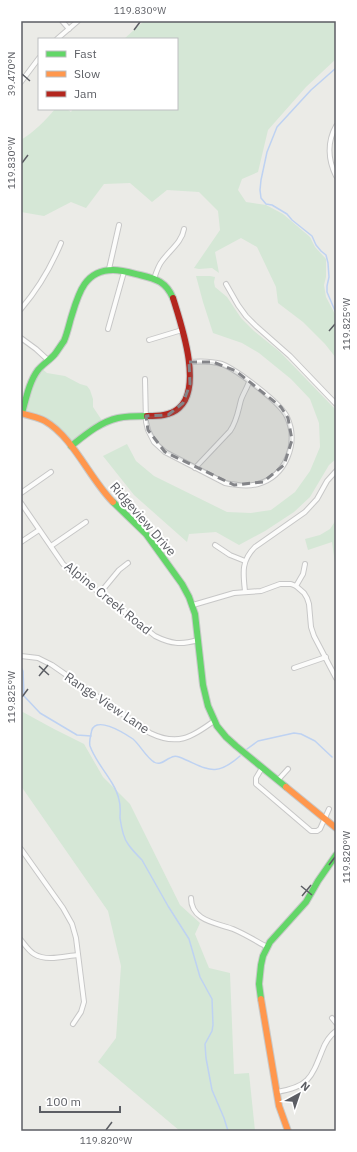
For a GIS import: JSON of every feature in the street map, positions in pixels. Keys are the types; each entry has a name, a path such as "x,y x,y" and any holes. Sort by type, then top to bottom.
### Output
{"street":[{"path":"62,21 69,29"},
{"path":"58,38 78,21"},
{"path":"21,82 38,59"},
{"path":"336,126 331,139 329,151 336,176"},
{"path":"109,270 120,225"},
{"path":"154,279 161,262 179,241 184,229"},
{"path":"21,309 50,267 61,243"},
{"path":"21,413 33,378 40,367 56,353 64,340 78,294 90,277 109,270 124,272 161,282 171,294 188,352 190,384 189,391 183,403 174,412 168,415 124,417 109,420 71,446"},
{"path":"108,329 124,272"},
{"path":"226,284 246,316 290,356 336,404"},
{"path":"149,340 182,330"},
{"path":"21,338 48,360"},
{"path":"145,378 148,430 160,448 165,452 225,483 250,486 263,482 274,475 284,465 292,440 288,418 281,407 236,371 221,364 204,361 189,362"},
{"path":"195,468 234,425 241,400 249,382"},
{"name":"Ridgeview Drive","path":"21,413 40,419 60,433 110,498 142,530 157,548 182,584 192,605 196,621 204,692 214,721 221,731 262,768 336,828"},
{"path":"245,591 245,561 251,551 305,512 318,498 327,482 336,471"},
{"path":"21,492 51,472"},
{"name":"Alpine Creek Road","path":"21,503 66,567 155,636 179,644 198,640"},
{"path":"51,546 86,522"},
{"path":"21,542 39,530"},
{"path":"215,546 230,555 245,561"},
{"path":"100,593 119,570 128,563"},
{"path":"296,586 303,574 305,564"},
{"path":"192,605 234,593 261,591 280,584 291,584 296,586 307,598 311,627 314,636 336,678"},
{"name":"Range View Lane","path":"21,656 38,658 52,665 150,733 157,736 173,739 190,737 214,721"},
{"path":"294,668 326,657"},
{"path":"262,768 256,778 256,784 311,831 320,829 329,809"},
{"path":"278,780 288,769"},
{"path":"21,850 68,915 76,938 84,1002 81,1012 72,1024"},
{"path":"288,1131 281,1112 277,1092 259,984 260,965 267,947 275,935 306,902 336,855"},
{"path":"191,898 193,908 200,917 207,921 234,930 267,947"},
{"path":"21,940 30,951 40,957 52,958 78,955"},
{"path":"332,1018 336,1023"},
{"path":"277,1092 293,1089 306,1082 314,1071 328,1039 336,1031"}],"highlighted area":[{"path":"189,362 213,362 236,371 281,407 288,418 292,440 284,465 263,482 234,485 165,452 148,430 146,416 168,415 183,403 190,384"}],"green space":[{"path":"144,21 336,21 336,59 306,87 268,130 258,172 242,179 238,190 246,202 266,205 283,214 310,237 315,247 326,259 326,277 324,285 326,297 336,316 336,358 325,344 303,322 278,303 276,287 257,247 241,238 215,252 219,273 212,268 194,268 220,230 218,211 199,192 167,190 152,202 130,183 104,184 86,208 71,202 44,216 21,212 21,140 39,126 54,110 68,110 71,112 72,110 178,110 178,38 125,38"},
{"path":"196,276 215,277 215,287 227,297 241,318 254,331 280,352 336,410 336,459 329,465 310,497 294,512 265,531 239,545 216,532 189,534 187,542 134,495 103,456 127,444 136,461 154,476 227,512 251,513 271,510 295,492 310,471 320,447 319,423 310,399 291,379 259,353 242,343 213,333"},
{"path":"40,367 47,373 65,376 87,386 93,399 93,407 103,422 71,446 55,429 22,413"},
{"path":"336,520 336,570 332,542 308,550 305,539 320,535 330,529"},
{"path":"21,711 84,744 103,777 130,804 180,905 200,923 195,934 209,968 230,973 234,1074 249,1073 255,1131 180,1131 98,1062 116,1038 121,966 108,911 21,786"}],"waterway":[{"path":"336,68 311,90 277,127 267,152 260,190 261,198 266,204 272,205 287,214 292,220 312,236 316,245 326,255 329,277 327,292 336,313"},
{"path":"21,667 23,671 24,696 40,713 77,735 91,736"},
{"path":"228,1131 212,1090 206,1058 205,1044 212,1031 213,1025 212,999 200,977 189,939 142,860 127,842 121,824 120,804 117,793 95,756 90,746 90,740 93,728 97,725 103,725 116,729 133,739 148,757 156,763 160,763 177,756 204,768 217,769 231,763 240,756"},
{"path":"247,749 258,741 294,733 301,734 315,741 332,757"}],"traffic: fast":[{"path":"22,413 32,380 40,368 55,354 64,341 80,293 84,285 95,274 103,271 116,270 151,278 164,285 173,298"},
{"path":"71,446 93,429 111,420 125,417 147,416"},
{"path":"113,502 146,534 182,584 189,597 195,614 203,685 208,706 217,726 236,746 286,787"},
{"path":"261,999 259,984 261,965 263,956 270,942 306,902 336,855"}],"traffic: slow":[{"path":"21,413 45,421 55,428 73,448 113,502"},
{"path":"286,787 336,828"},
{"path":"261,999 279,1106 288,1131"}],"traffic: jam":[{"path":"147,416 164,415 175,411 186,398 189,386 190,371 188,355 181,323 173,298"}]}
